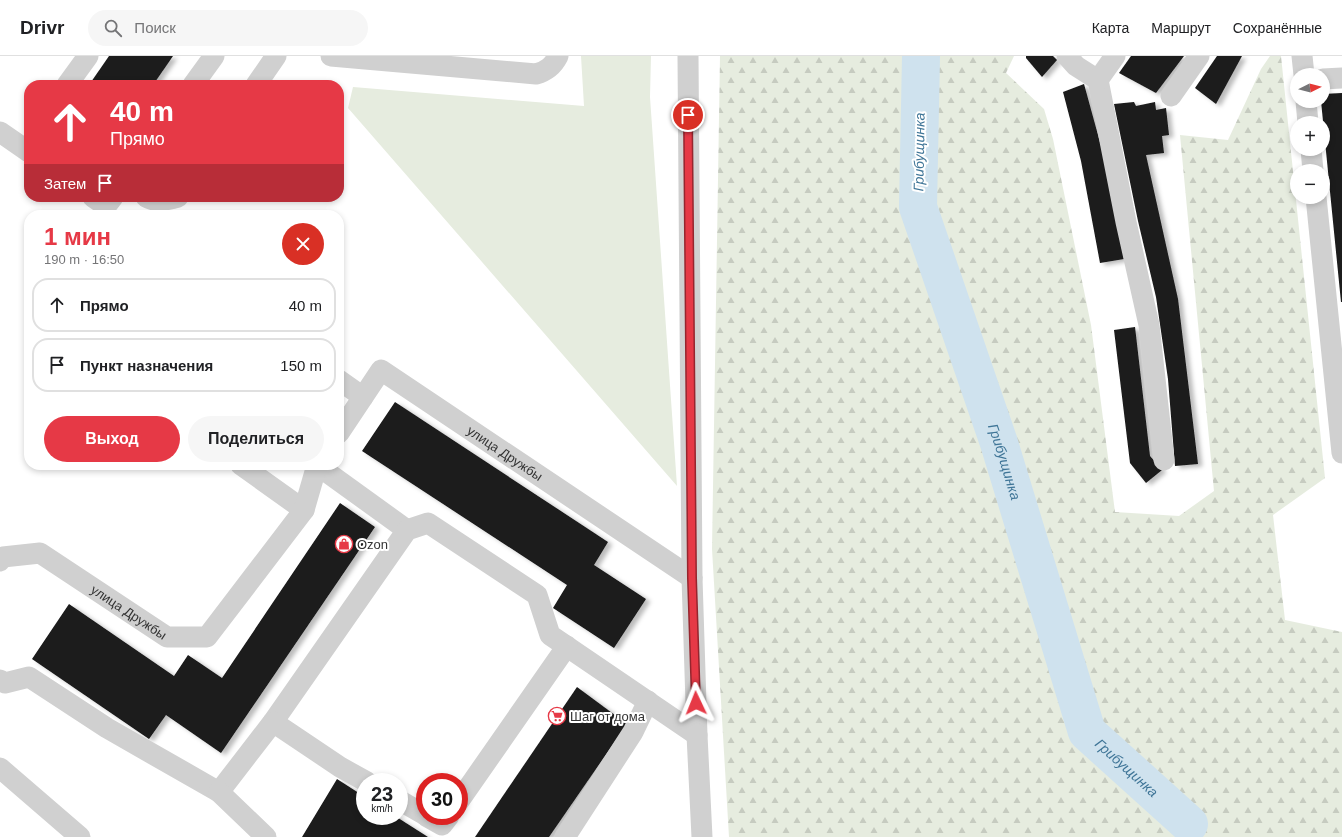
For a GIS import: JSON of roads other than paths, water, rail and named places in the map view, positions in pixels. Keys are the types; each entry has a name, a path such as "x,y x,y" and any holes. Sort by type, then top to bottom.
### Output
{"street":[{"path":"71,80 88,56"},
{"path":"197,80 214,56"},
{"path":"259,80 276,56"},
{"path":"331,56 536,74 545,72 554,65 558,56"},
{"path":"688,56 692,578 702,837"},
{"path":"1067,56 1076,66 1098,80 1126,222 1149,325 1164,460"},
{"path":"1098,80 1115,56"},
{"path":"1171,96 1199,56"},
{"path":"1302,56 1303,68"},
{"path":"1330,79 1342,78"},
{"path":"0,132 24,144"},
{"path":"1317,204 1342,453"},
{"name":"улица Дружбы","path":"344,426 381,370 692,578"},
{"path":"344,384 363,397"},
{"path":"249,470 304,510"},
{"name":"улица Дружбы","path":"0,561 3,557 40,553 167,637 207,637 304,510 316,470"},
{"path":"324,470 407,530"},
{"path":"219,792 273,722 407,530 428,523 537,595 550,635 697,734"},
{"path":"468,788 567,646"},
{"path":"0,680 5,683 29,677 107,728 219,792 266,837"},
{"path":"565,837 633,732 648,701"},
{"path":"273,722 340,767 356,776"},
{"path":"0,768 80,837"}],"waterway":[{"name":"Грибущинка","path":"921,56 918,207 999,443 1087,732 1189,824"}],"place":[{"name":"Ozon","path":"344,544"},
{"name":"Шаг от дома","path":"557,716"}]}
